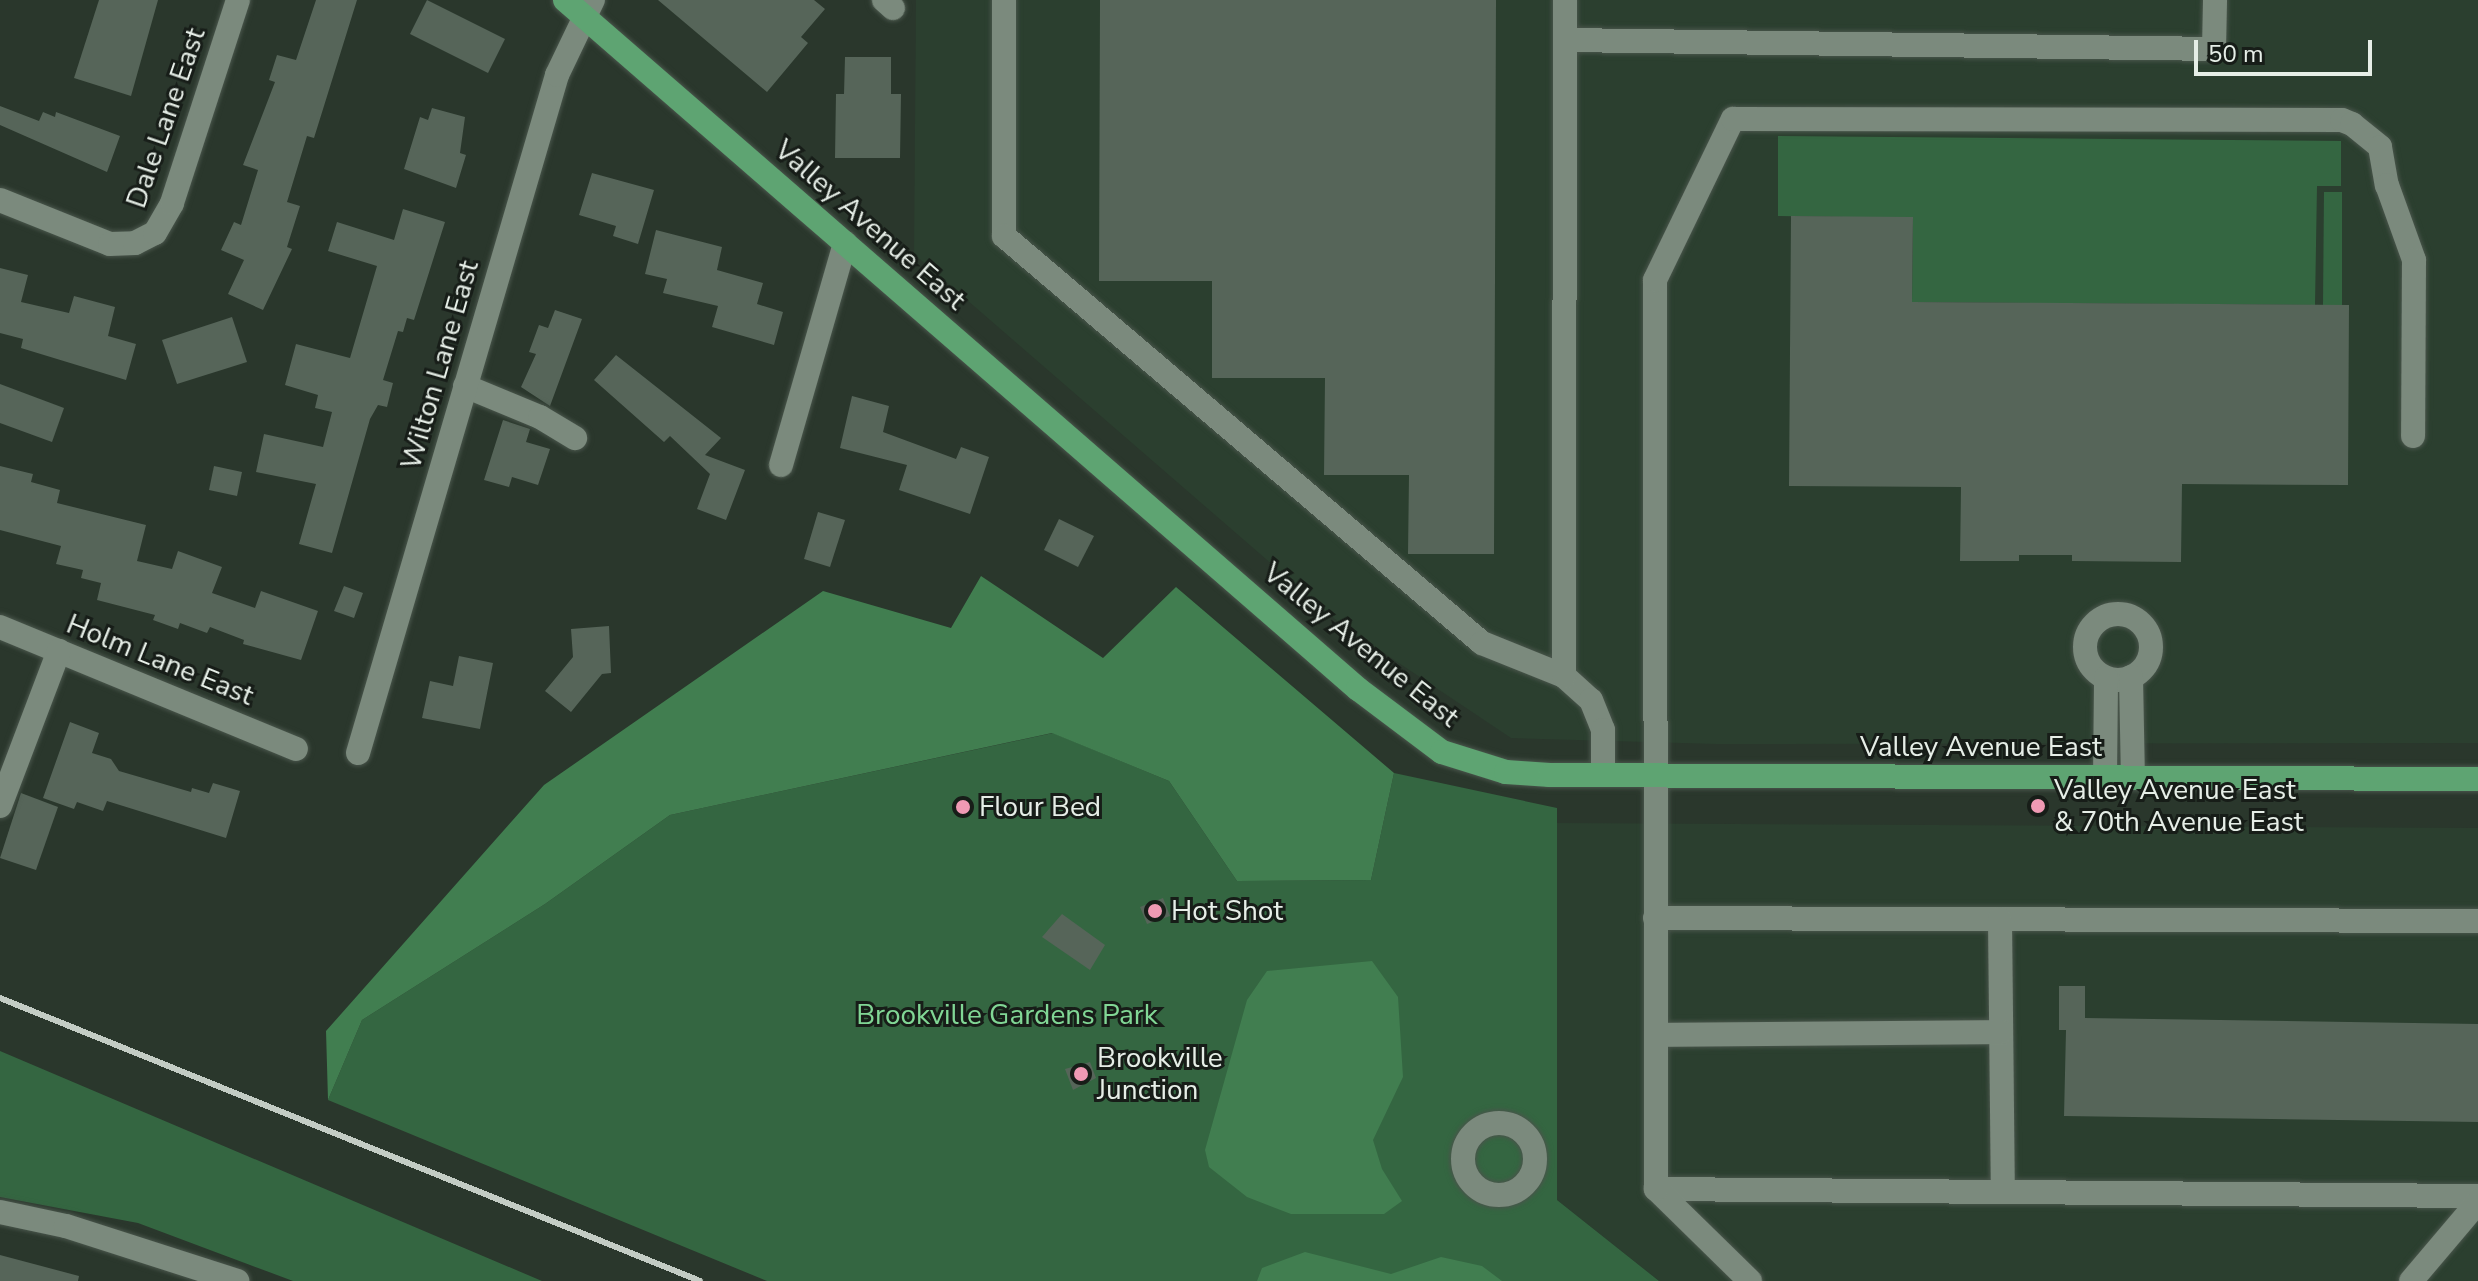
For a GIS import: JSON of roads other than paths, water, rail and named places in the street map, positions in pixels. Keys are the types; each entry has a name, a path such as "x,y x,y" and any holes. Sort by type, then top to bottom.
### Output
{"main road":[{"name":"Valley Avenue East","path":"580,5 845,243 1358,689 1442,752 1506,772 1654,776 2478,779"}],"street":[{"name":"Dale Lane East","path":"0,200 110,244 135,243 155,233 172,203 238,0"},
{"path":"1004,0 1004,236 1482,643 1564,676 1591,700 1603,730 1603,774"},
{"path":"1564,676 1565,0"},
{"path":"1565,40 2214,49 2215,0"},
{"name":"Wilton Lane East","path":"358,753 580,5"},
{"path":"1750,1281 1656,1189 1655,280 1733,119 2342,120 2352,124 2375,140 2385,159 2387,185 2414,260 2413,436"},
{"path":"781,465 845,243"},
{"path":"465,386 540,417 575,438"},
{"path":"2113,614 2133,618 2151,643 2147,664 2131,677 2106,678 2090,664 2085,643 2094,624 2113,614"},
{"name":"Holm Lane East","path":"0,627 296,749"},
{"path":"0,806 59,651"},
{"path":"2131,677 2133,778"},
{"path":"2105,778 2106,678"},
{"path":"1655,918 2478,921"},
{"path":"2000,919 2003,1192"},
{"path":"1656,1035 2001,1032"},
{"path":"1656,1189 2478,1199"},
{"path":"2420,1275 2478,1199"},
{"path":"0,1212 178,1271 237,1281"}],"railway":[{"path":"0,998 700,1281"}],"place":[{"name":"Valley Avenue East & 70th Avenue East","path":"2038,806"},
{"name":"Flour Bed","path":"963,807"},
{"name":"Hot Shot","path":"1155,911"},
{"name":"Brookville Junction","path":"1081,1074"}],"park label":[{"name":"Brookville Gardens Park","path":"1007,1015"}]}
